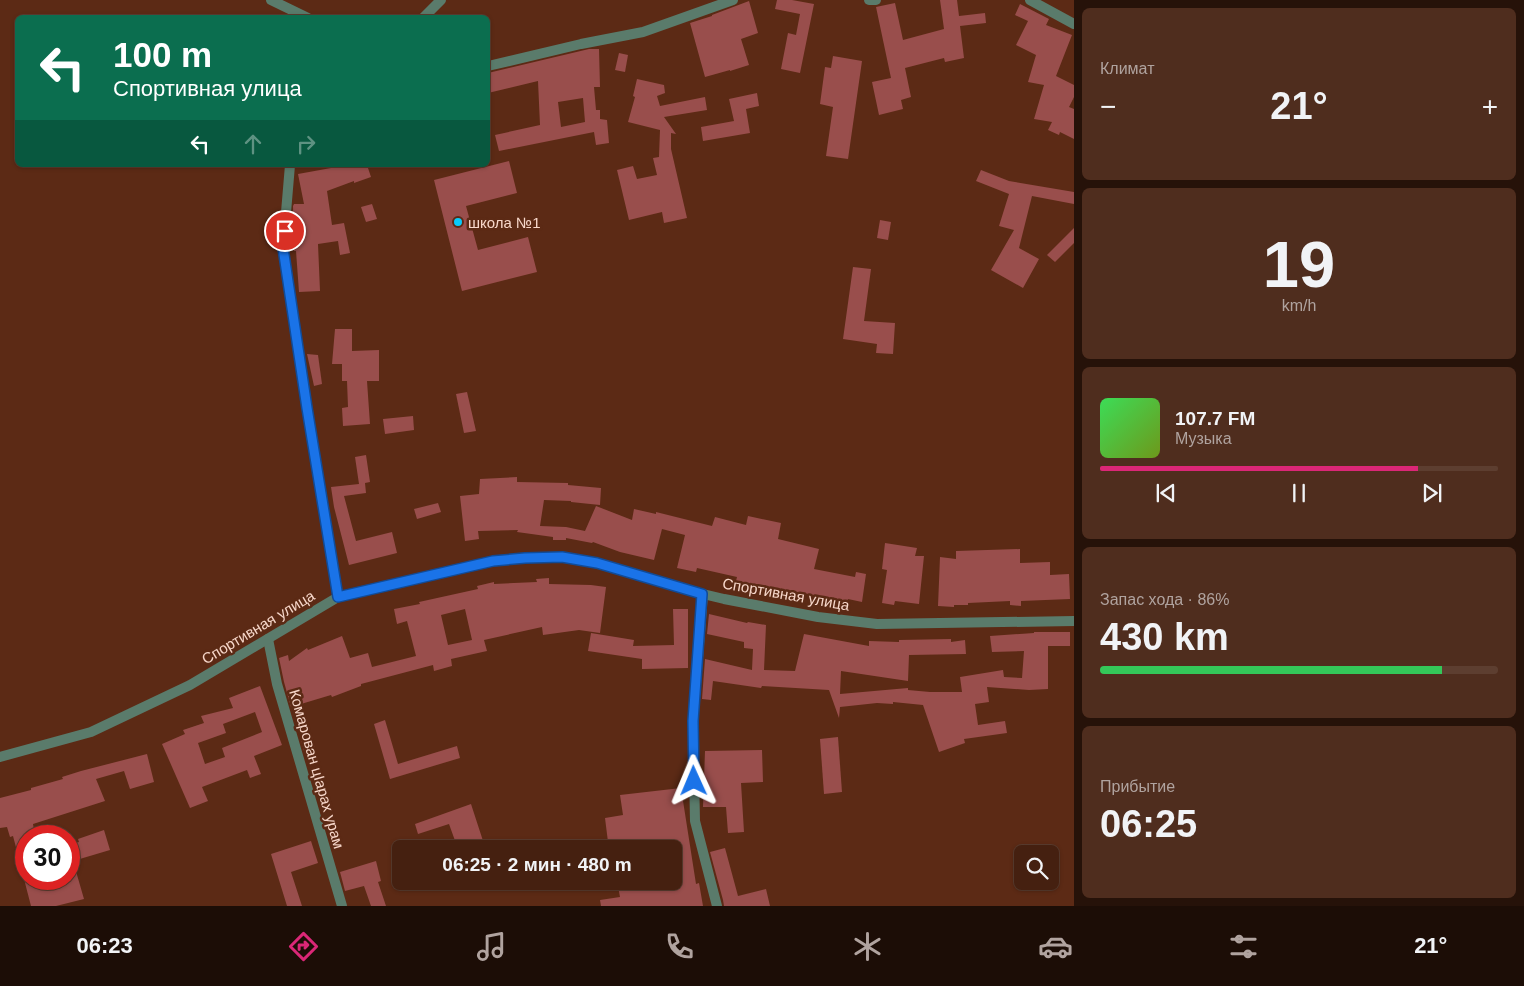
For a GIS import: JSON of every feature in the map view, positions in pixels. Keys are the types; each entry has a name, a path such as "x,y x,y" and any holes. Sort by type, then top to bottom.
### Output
{"street":[{"path":"271,0 304,15"},
{"path":"426,15 441,0"},
{"path":"490,66 581,44 643,32 732,0"},
{"path":"869,0 876,0"},
{"path":"1030,0 1074,24"},
{"path":"290,167 283,248 338,597"},
{"name":"Спортивная улица","path":"0,758 91,732 190,685 338,597 493,561 562,557 597,563 702,594 818,617 877,624 1074,621"},
{"path":"702,594 693,721 695,821 717,906"},
{"name":"Комарован цIарах урам","path":"268,639 277,684 342,906"}],"building":[{"path":"777,0 792,0 814,4 800,73 781,69 788,33 796,35 800,14 775,9"},
{"path":"940,0 957,0 959,16 985,13 986,23 960,26 964,58 945,62 944,58 905,68 911,97 901,100 903,109 879,115 872,82 891,78 876,7 895,3 903,40 944,29"},
{"path":"749,1 758,33 741,39 749,65 705,77 690,23"},
{"path":"1020,4 1049,19 1046,25 1072,35 1056,76 1074,85 1074,97 1069,107 1074,109 1074,139 1060,132 1059,135 1048,130 1052,122 1034,119 1044,85 1028,82 1036,55 1016,45 1028,21 1015,15"},
{"path":"589,49 599,49 600,87 594,87 596,110 600,110 600,119 607,120 609,143 596,145 594,132 499,151 495,135 540,125 538,81 490,93 490,73","holes":["583,98 585,122 561,127 558,102"]},
{"path":"619,53 628,55 625,72 615,70"},
{"path":"833,56 862,61 848,159 826,156 833,107 820,104 825,67 831,68"},
{"path":"637,79 664,85 665,93 657,96 660,106 705,97 707,110 664,117 676,134 671,133 671,149 687,218 664,223 662,212 629,220 617,170 633,166 637,179 657,175 653,158 659,157 660,130 628,122 635,97 633,96"},
{"path":"757,93 759,106 746,109 750,133 703,141 701,127 734,121 729,99"},
{"name":"школа №1","path":"509,161 517,193 466,206 478,250 528,237 537,272 462,291 434,180"},
{"path":"368,167 371,177 327,191 332,225 344,223 350,253 340,255 338,241 318,244 320,291 299,292 296,251 294,251 293,206 294,204 304,204 298,174 331,168"},
{"path":"981,170 1009,181 1074,192 1074,204 1032,196 1019,248 1039,259 1023,288 991,270 1014,230 999,226 1009,194 976,181"},
{"path":"372,204 377,219 366,222 361,207"},
{"path":"880,220 891,222 888,240 877,238"},
{"path":"1074,228 1074,243 1055,262 1047,255"},
{"path":"853,267 871,269 864,321 895,323 893,354 876,353 877,344 843,339"},
{"path":"335,329 352,329 352,351 379,350 379,381 367,381 370,424 343,426 342,408 348,407 347,381 342,381 342,364 332,364"},
{"path":"307,354 318,355 322,384 314,386"},
{"path":"467,392 476,431 464,433 456,394"},
{"path":"413,416 414,430 385,434 383,419"},
{"path":"366,455 370,482 365,483 366,493 344,496 356,541 392,532 397,553 349,565 334,507 331,487 359,484 355,457"},
{"path":"517,477 517,482 568,483 568,485 601,488 600,505 544,500 540,526 566,527 585,531 596,506 632,520 634,509 656,514 656,512 712,526 715,517 746,525 748,516 781,523 778,539 819,549 814,569 855,577 856,572 866,574 862,602 736,581 737,577 697,568 696,572 677,568 685,535 662,529 654,560 620,552 593,542 566,538 566,540 553,540 553,537 517,532 518,530 478,531 479,539 465,541 460,496 479,494 480,479"},
{"path":"438,503 441,512 417,519 414,509"},
{"path":"885,543 917,548 915,556 924,556 919,604 895,601 894,605 882,603 887,570 882,569"},
{"path":"1020,549 1020,563 1050,562 1050,575 1069,574 1070,599 1021,601 1021,606 1010,605 1010,601 968,603 968,605 954,605 954,607 938,606 940,557 956,559 956,551"},
{"path":"549,578 549,584 606,587 600,633 579,630 543,635 542,627 484,640 487,651 451,659 452,666 434,671 433,665 361,684 361,686 332,697 331,695 291,707 279,658 288,655 289,661 307,648 308,650 342,636 350,658 368,653 372,667 416,656 407,621 397,624 394,609 478,589 477,586 494,582 494,584 537,582 536,579","holes":["465,609 472,640 448,645 441,615"]},
{"path":"673,609 688,609 688,668 642,669 642,659 588,651 591,633 634,640 633,646 674,645"},
{"path":"709,614 747,623 766,625 764,670 795,671 804,634 869,646 869,641 899,642 899,640 951,639 951,642 965,640 966,654 909,655 908,681 841,671 840,694 908,688 908,690 930,692 962,692 960,677 1003,670 1004,677 1022,678 1024,651 992,652 990,636 1034,632 1070,632 1070,646 1048,646 1048,689 1029,690 987,687 989,702 975,704 978,725 1005,721 1007,733 964,739 965,743 939,752 923,705 893,702 893,704 877,703 840,707 839,718 829,690 762,686 761,688 713,681 711,700 702,699 705,659 752,670 753,649 744,648 744,642 707,634"},
{"path":"260,686 282,745 254,756 261,774 250,778 247,770 202,787 208,801 190,808 162,744 185,734 183,730 204,723 201,716 233,708 229,698","holes":["255,712 262,732 222,748 225,757 205,764 198,743 226,733 223,724"]},
{"path":"385,720 398,764 457,746 460,758 390,779 374,724"},
{"path":"312,737 315,748 304,751 301,740"},
{"path":"838,737 842,792 824,794 820,739"},
{"path":"762,750 763,782 741,783 744,832 728,833 726,807 703,807 705,751"},
{"path":"147,754 154,782 130,789 124,771 96,779 105,801 33,825 15,825 15,844 13,836 10,837 7,827 0,828 0,798 31,790 31,788 63,779 62,777"},
{"path":"681,788 696,884 699,883 703,906 601,906 600,900 620,897 619,890 682,890 682,840 608,840 605,818 623,815 620,795"},
{"path":"471,804 483,840 455,840 449,824 418,834 415,824"},
{"path":"104,830 110,850 80,859 80,838"},
{"path":"311,841 318,863 291,872 302,906 287,906 271,854"},
{"path":"725,848 738,896 766,889 770,906 724,906 710,852"},
{"path":"376,861 381,881 378,882 386,906 371,906 364,886 345,891 340,872"},
{"path":"80,885 84,899 56,906 31,906 27,890 80,890"}],"place":[{"name":"школа №1","path":"458,222"}],"route":[{"path":"285,231 283,248 338,597 493,561 562,557 597,563 702,594 693,721 694,781"}]}
